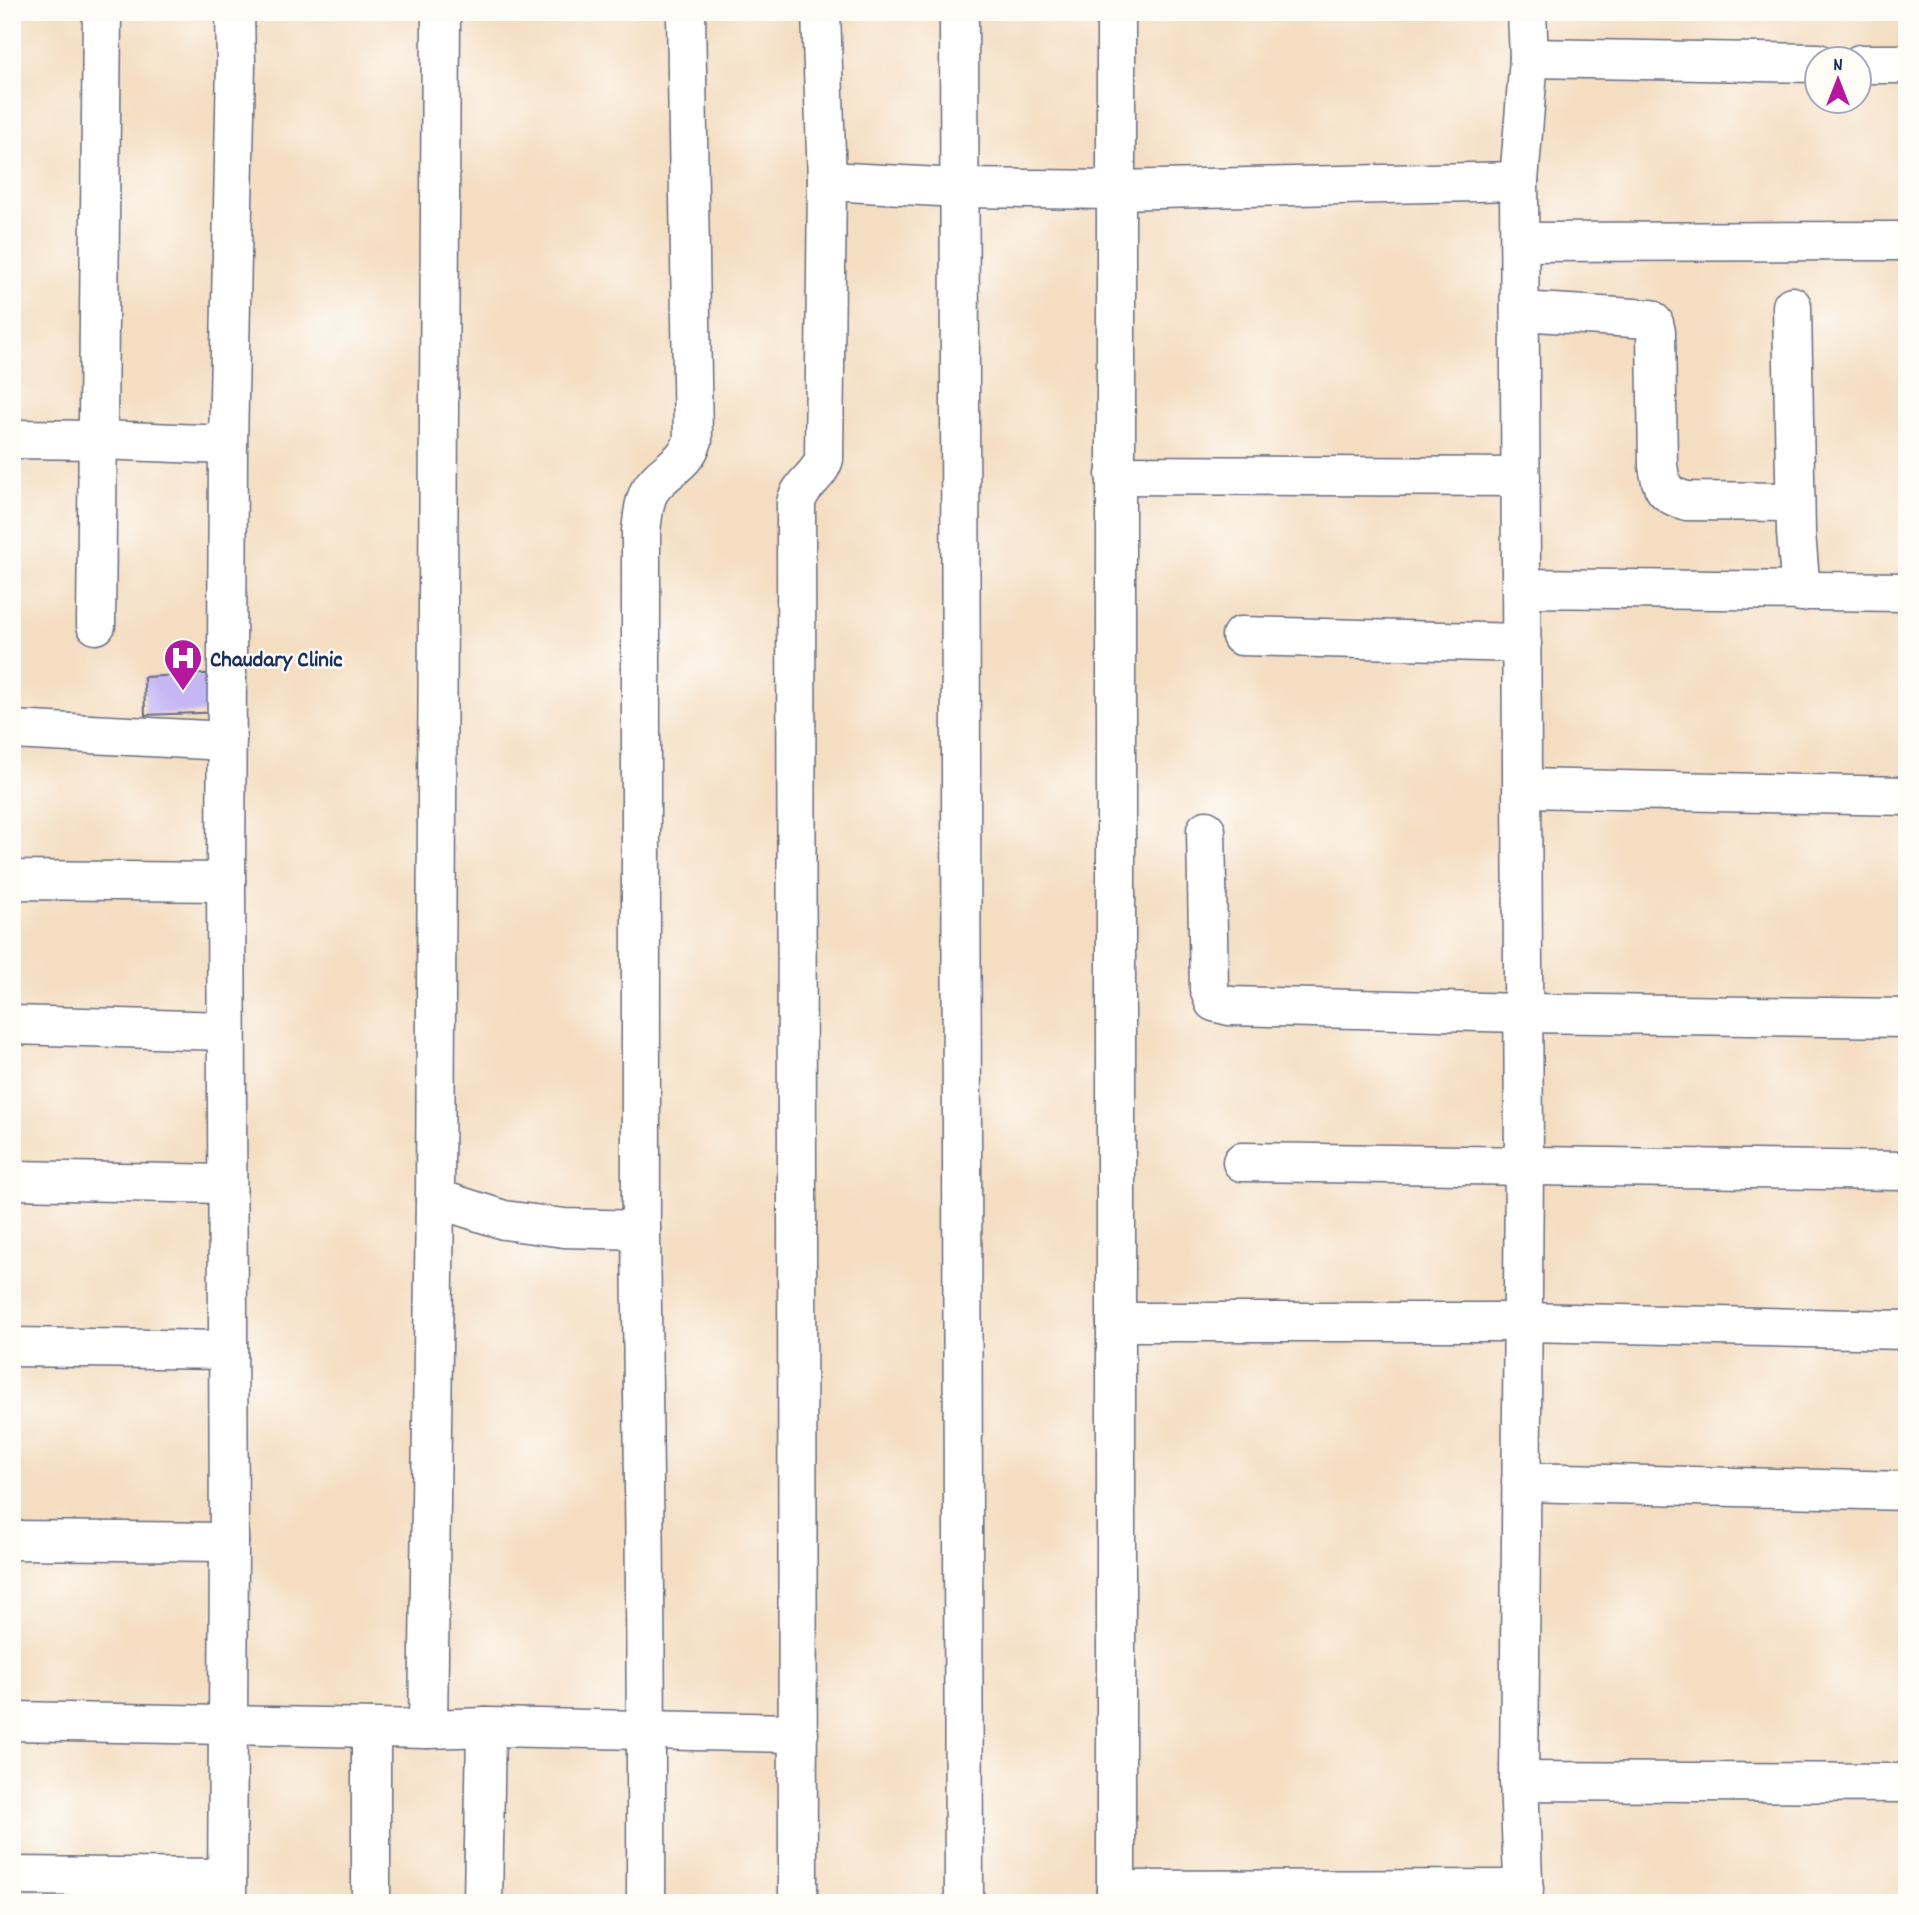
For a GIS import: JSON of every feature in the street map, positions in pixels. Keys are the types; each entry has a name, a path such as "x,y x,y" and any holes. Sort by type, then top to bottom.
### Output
{"street":[{"path":"96,625 102,12"},
{"path":"12,1876 227,1891 229,1542 226,882 228,445 235,12"},
{"path":"428,1729 435,1198 441,12"},
{"path":"646,1903 647,1731 641,1230 641,531 650,491 682,462 690,452 693,440 686,12"},
{"path":"798,1903 796,503 801,490 821,468 824,459 827,181 821,12"},
{"path":"959,12 964,1903"},
{"path":"1116,12 1116,1897 1524,1896 1519,1781 1524,1165 1520,181 1529,58 1527,12"},
{"path":"1529,58 1804,63"},
{"path":"1874,64 1907,64"},
{"path":"827,181 959,188 1115,190 1520,181"},
{"path":"1520,242 1907,241"},
{"path":"1792,306 1795,502 1801,592"},
{"path":"1520,311 1650,319 1656,332 1658,466 1661,485 1671,496 1687,501 1795,502"},
{"path":"12,439 228,445"},
{"path":"1115,475 1521,477"},
{"path":"1522,588 1907,592"},
{"path":"1241,636 1522,643"},
{"path":"12,730 227,741"},
{"path":"1523,788 1907,796"},
{"path":"1206,830 1209,989 1214,1002 1230,1006 1523,1013 1907,1018"},
{"path":"12,880 226,882"},
{"path":"12,1025 226,1031"},
{"path":"1242,1162 1907,1171"},
{"path":"12,1180 226,1184"},
{"path":"435,1198 504,1220 564,1228 641,1230"},
{"path":"1116,1322 1523,1322 1907,1330"},
{"path":"12,1347 227,1350"},
{"path":"1521,1482 1907,1491"},
{"path":"12,1540 229,1542"},
{"path":"12,1721 799,1733"},
{"path":"483,1903 486,1727"},
{"path":"371,1728 371,1903"},
{"path":"1519,1781 1907,1783"}],"building":[{"path":"223,673 225,712 145,715 144,677"}],"place":[{"name":"Chaudary Clinic","path":"183,692"}]}
